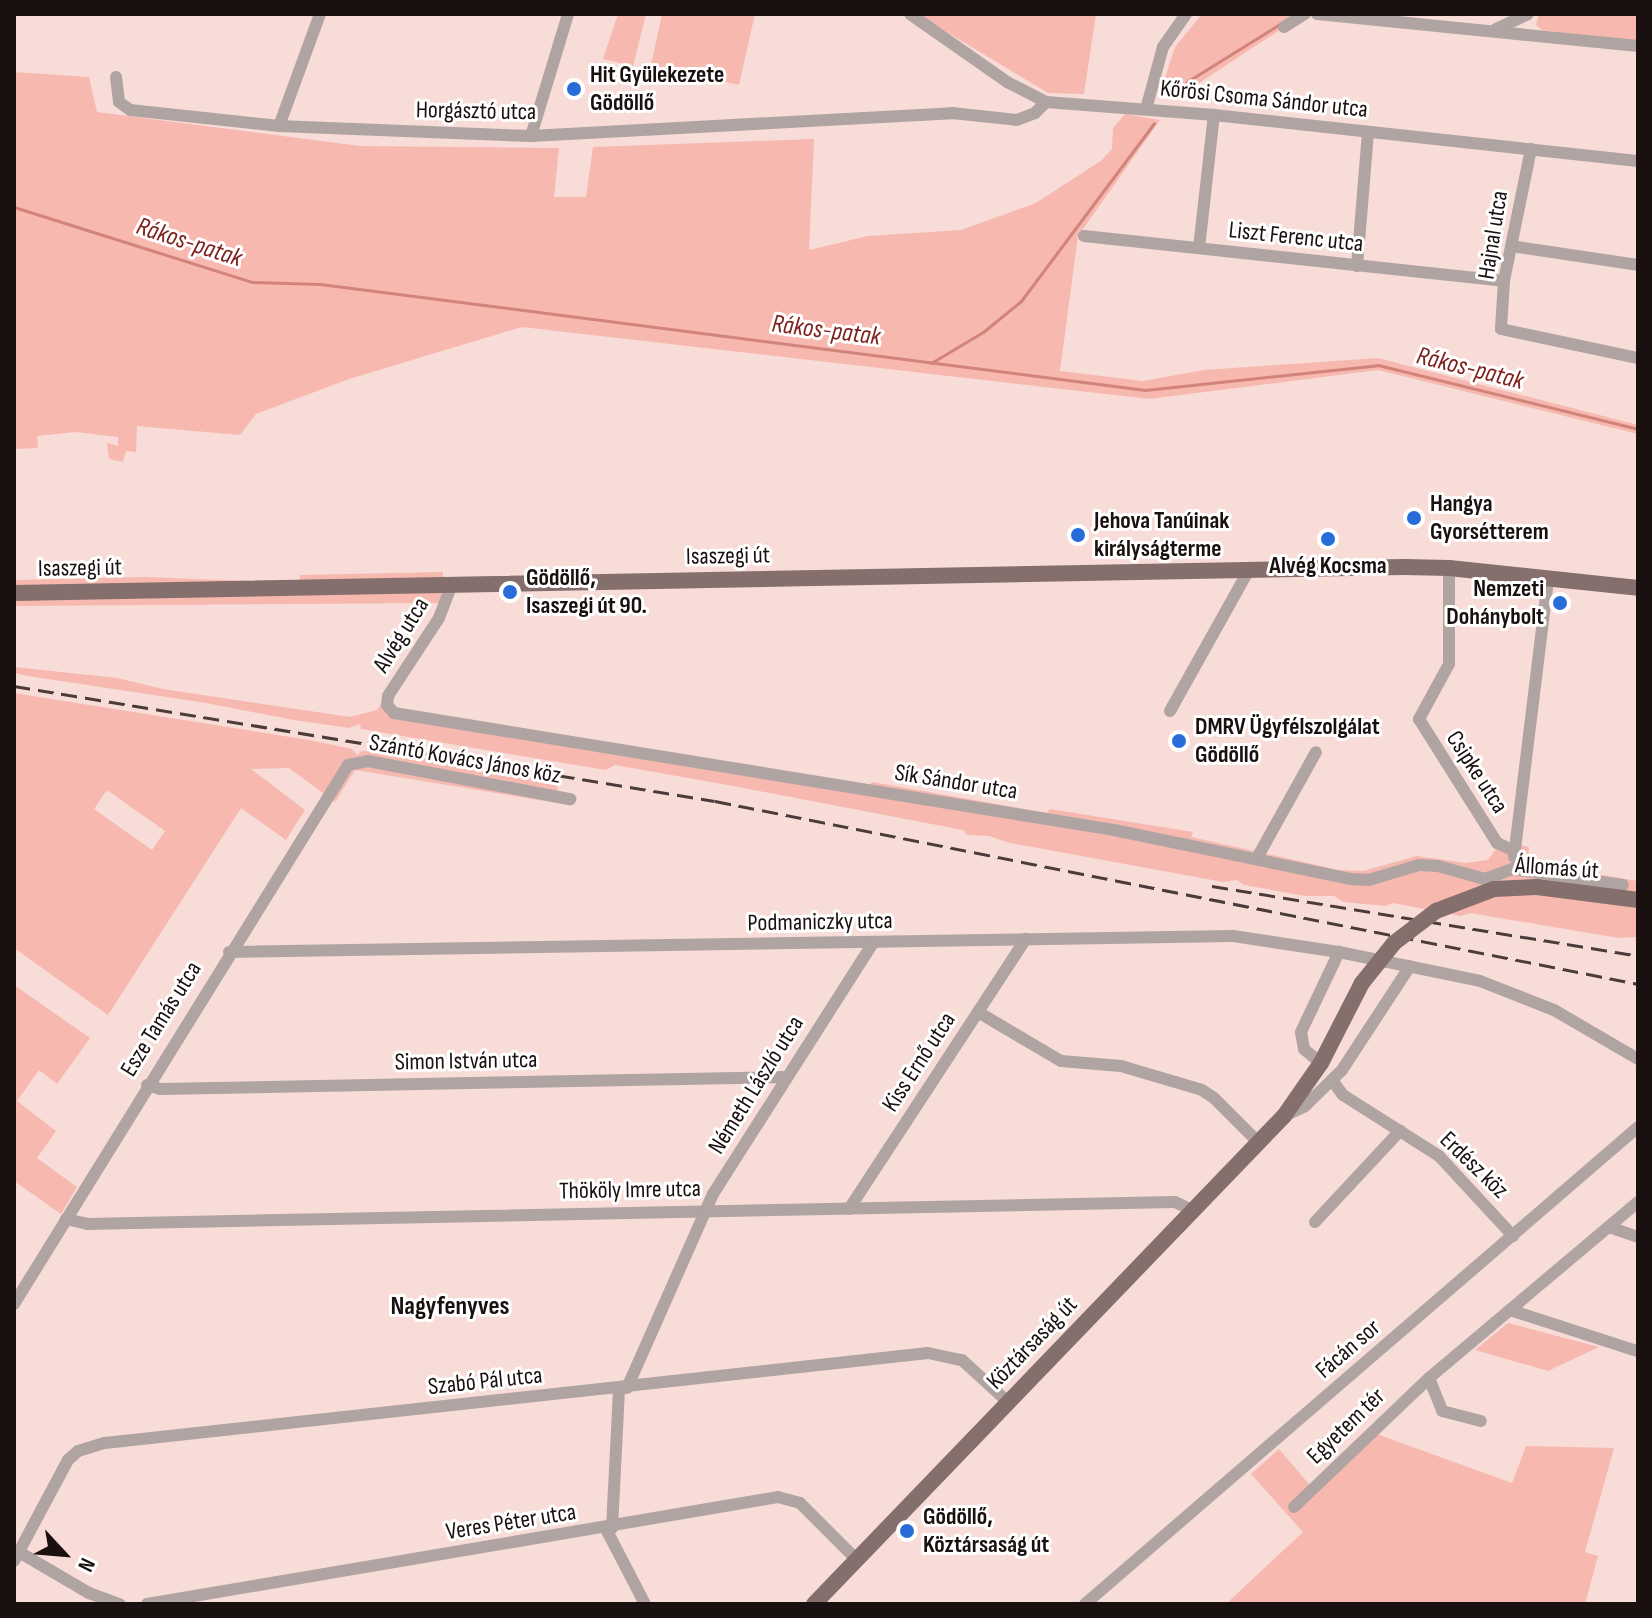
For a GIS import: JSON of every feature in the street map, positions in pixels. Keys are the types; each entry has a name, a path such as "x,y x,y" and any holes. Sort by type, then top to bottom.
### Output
{"main road":[{"name":"Isaszegi út","path":"14,593 1250,568 1449,568 1638,588"},
{"name":"Állomás út","path":"1362,983 1400,937 1441,908 1494,889 1537,887 1638,900"},
{"name":"Köztársaság út","path":"814,1604 1284,1116 1321,1063 1362,983"}],"street":[{"path":"279,126 320,14"},
{"path":"531,136 568,14"},
{"name":"Kőrösi Csoma Sándor utca","path":"910,14 1007,82 1046,102 1214,115 1638,161"},
{"path":"1146,109 1163,47 1186,14"},
{"path":"1284,27 1305,14"},
{"path":"1317,14 1496,29 1638,46"},
{"path":"1496,29 1528,14"},
{"name":"Horgásztó utca","path":"116,77 119,102 126,109 279,126 531,136 938,113 1017,120 1035,113 1046,102"},
{"path":"1199,248 1214,115"},
{"path":"1357,266 1368,132"},
{"name":"Hajnal utca","path":"1531,149 1504,281 1501,329 1638,358"},
{"name":"Liszt Ferenc utca","path":"1084,236 1504,281"},
{"path":"1511,246 1638,265"},
{"path":"1170,711 1250,568"},
{"name":"Csipke utca","path":"1449,568 1449,664 1419,719 1497,843 1515,851"},
{"path":"1513,869 1548,579"},
{"name":"Alvég utca","path":"388,708 388,696 439,618 452,584"},
{"name":"Sík Sándor utca","path":"388,708 396,714 430,721 942,801 1257,858 1361,881 1419,865 1438,866 1471,878 1485,879 1513,869"},
{"path":"1257,858 1316,752"},
{"name":"Szántó Kovács János köz","path":"352,762 368,761 570,799"},
{"name":"Esze Tamás utca","path":"14,1304 229,952 352,762"},
{"name":"Állomás út","path":"1513,869 1623,885"},
{"name":"Podmaniczky utca","path":"229,952 1233,936 1444,971 1527,998 1638,1059"},
{"name":"Kiss Ernő utca","path":"849,1209 1026,939"},
{"name":"Németh László utca","path":"609,1528 623,1388 713,1194 873,943"},
{"path":"1321,1063 1304,1049 1301,1032 1339,952"},
{"name":"Köztársaság út","path":"1284,1116 1305,1106 1332,1080 1359,1046 1410,966"},
{"path":"978,1012 1061,1061 1121,1066 1202,1090 1259,1143"},
{"name":"Simon István utca","path":"147,1085 160,1089 786,1077"},
{"name":"Erdész köz","path":"1332,1080 1343,1095 1448,1164 1513,1236"},
{"name":"Fácán sor","path":"1085,1604 1638,1127"},
{"path":"1315,1222 1400,1131"},
{"name":"Thököly Imre utca","path":"66,1219 87,1224 1175,1202 1194,1211"},
{"name":"Egyetem tér","path":"1294,1507 1429,1378 1638,1202"},
{"path":"1609,1227 1638,1237"},
{"path":"1510,1310 1637,1351"},
{"name":"Szabó Pál utca","path":"16,1556 68,1460 89,1446 928,1353 962,1360 1008,1402"},
{"path":"1429,1378 1442,1411 1481,1421"},
{"name":"Veres Péter utca","path":"147,1604 609,1528 765,1499 787,1498 807,1509 857,1560"},
{"path":"609,1528 645,1604"},
{"path":"16,1556 89,1593 120,1604"}],"shaded area":[{"path":"618,14 646,14 633,66 603,59"},
{"path":"662,14 755,14 739,85 651,65"},
{"path":"917,14 1096,14 1084,94 1048,93"},
{"path":"1202,14 1304,14 1178,97 1159,96 1175,47"},
{"path":"1539,14 1638,14 1638,43 1542,30 1536,25"},
{"path":"14,72 89,77 97,112 360,146 559,148 554,197 586,197 593,147 814,139 809,250 868,236 961,230 1036,203 1102,160 1112,149 1113,128 1125,114 1160,120 1078,236 1060,371 1143,381 1204,370 1378,358 1638,425 1638,434 1378,370 1149,399 522,327 349,379 256,414 240,435 137,426 136,452 126,451 123,462 109,459 107,443 118,446 118,437 76,432 37,436 38,448 14,449"},
{"path":"443,572 442,603 14,606 14,580 144,577 299,583 300,575"},
{"path":"14,667 117,678 163,689 350,717 377,710 381,704 404,711 868,786 872,782 1047,813 1050,809 1193,832 1191,837 1339,870 1363,871 1417,856 1466,863 1488,860 1496,849 1490,840 1529,847 1528,863 1638,881 1638,937 1619,938 1470,913 1461,916 1393,903 1385,906 1344,902 1334,896 1305,896 1244,885 1237,880 1223,882 1010,843 989,836 967,835 963,830 615,765 606,770 361,729 360,724 349,728 294,720 206,703 28,676 14,673"},
{"path":"14,693 309,740 352,749 357,755 362,751 400,754 554,779 558,780 557,793 572,798 569,805 355,770 335,802 289,768 251,769 305,810 286,840 241,808 108,1015 14,948","holes":["107,790 165,831 152,850 94,809"]},
{"path":"14,985 90,1038 57,1084 39,1070 17,1101 56,1131 37,1158 77,1187 61,1214 14,1181"},
{"path":"1508,1323 1599,1347 1548,1371 1475,1350"},
{"path":"1374,1433 1512,1483 1526,1446 1614,1448 1585,1552 1598,1556 1585,1604 1226,1604 1303,1532 1251,1474 1279,1449 1314,1490"}],"waterway":[{"path":"1174,96 1188,81 1280,24"},
{"path":"931,363 983,332 1021,301 1154,123"},
{"name":"Rákos-patak","path":"14,207 252,282 320,284 1145,390 1378,365 1638,429"}],"railway":[{"path":"14,686 715,801 1638,984"},
{"path":"1212,886 1638,956"}],"place":[{"name":"Hit Gyülekezete Gödöllő","path":"574,89"},
{"name":"Hangya Gyorsétterem","path":"1414,518"},
{"name":"Jehova Tanúinak királyságterme","path":"1078,535"},
{"name":"Alvég Kocsma","path":"1328,539"},
{"name":"Gödöllő, Isaszegi út 90.","path":"510,592"},
{"name":"Nemzeti Dohánybolt","path":"1560,603"},
{"name":"DMRV Ügyfélszolgálat Gödöllő","path":"1179,741"},
{"name":"Gödöllő, Köztársaság út","path":"907,1531"}],"district":[{"name":"Nagyfenyves","path":"450,1307"}]}
